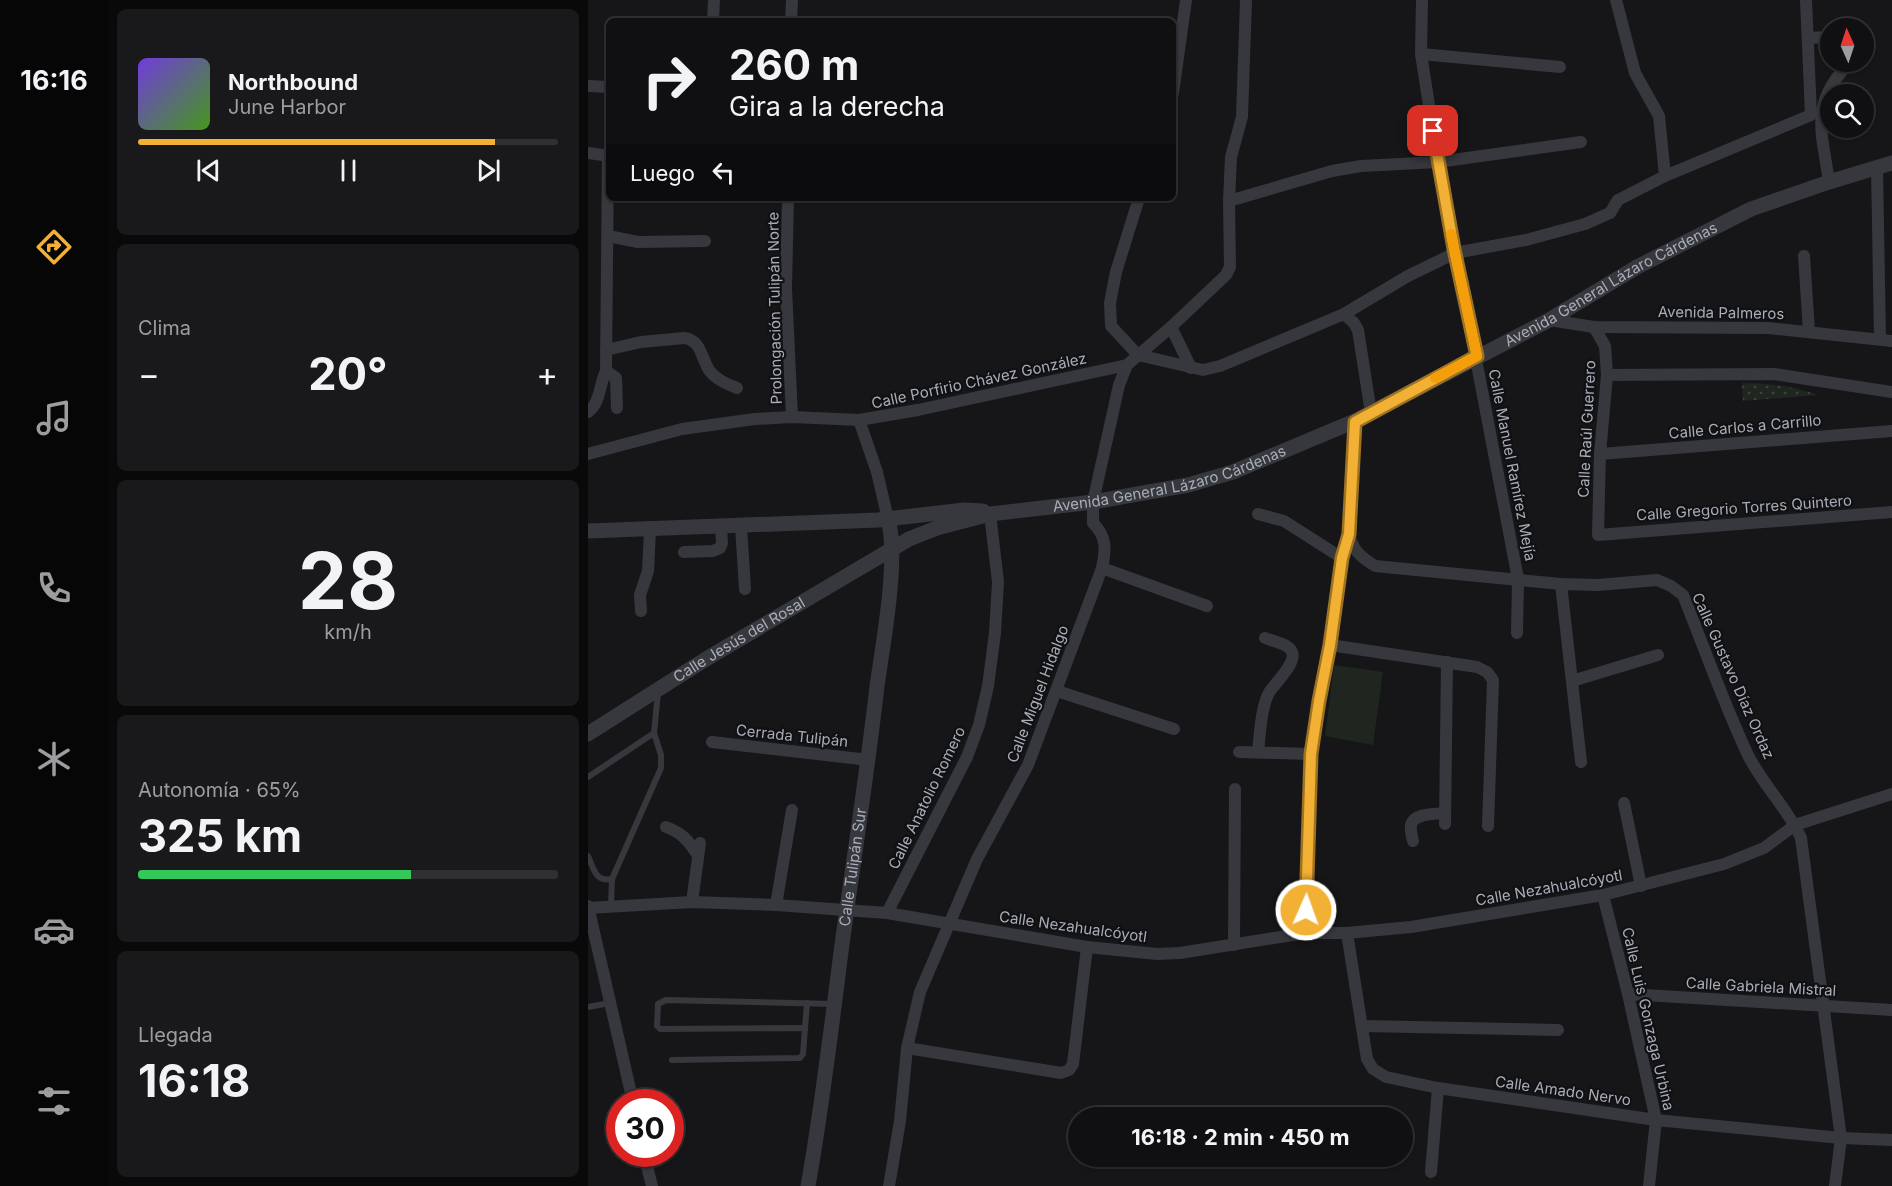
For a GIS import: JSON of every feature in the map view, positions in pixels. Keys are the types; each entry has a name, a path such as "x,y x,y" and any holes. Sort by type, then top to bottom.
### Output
{"street":[{"path":"713,18 714,0"},
{"path":"791,18 792,0"},
{"path":"1176,72 1186,0"},
{"path":"1093,502 1119,385 1127,365 1226,275 1230,267 1232,254 1229,201 1231,157 1242,117 1246,0"},
{"name":"Calle Manuel Ramírez Mejía","path":"1422,0 1421,54 1438,162 1518,579 1517,633"},
{"path":"1616,0 1635,73 1659,116 1665,176"},
{"path":"1138,201 1116,272 1110,303 1111,326 1138,355 1203,370 1220,366 1344,314 1408,276 1455,253 1526,240 1585,224 1610,213 1618,200 1665,176 1811,115 1806,0"},
{"path":"1808,38 1820,37"},
{"path":"1421,54 1560,67"},
{"path":"1832,84 1841,72"},
{"path":"588,86 606,87"},
{"path":"1822,138 1829,182"},
{"path":"1229,201 1332,171 1361,166 1438,162 1581,141"},
{"path":"588,153 606,156"},
{"name":"Avenida General Lázaro Cárdenas","path":"891,548 937,528 990,514 1093,502 1188,485 1233,472 1355,422 1549,320 1637,267 1751,209 1892,163"},
{"path":"1877,168 1886,340"},
{"path":"588,412 597,402 601,381 606,371 608,201"},
{"name":"Prolongación Tulipán Norte","path":"788,201 786,288 792,417"},
{"path":"608,236 638,242 705,241"},
{"path":"1804,256 1809,331"},
{"path":"1344,314 1358,330 1371,413"},
{"name":"Avenida Palmeros","path":"1549,320 1594,327 1768,328 1886,340"},
{"path":"1171,327 1191,368"},
{"name":"Calle Raúl Guerrero","path":"1594,327 1605,346 1607,375 1600,454 1598,535"},
{"path":"606,350 641,342 691,339 696,343 709,370 728,385 737,388"},
{"name":"Calle Porfirio Chávez González","path":"588,454 682,429 755,419 792,417 860,420 918,410 1127,365"},
{"path":"606,371 616,378 616,408"},
{"path":"1607,375 1774,374 1892,392"},
{"path":"860,420 877,472 888,519"},
{"path":"1305,933 1311,754 1342,558 1349,534 1355,422"},
{"name":"Calle Carlos a Carrillo","path":"1600,454 1892,431"},
{"name":"Calle Miguel Hidalgo","path":"889,1186 900,1121 907,1048 920,992 977,858 1028,765 1058,691 1102,568 1106,550 1105,539 1093,523 1093,502"},
{"name":"Avenida General Lázaro Cárdenas","path":"588,531 888,519 964,510 979,510 990,514"},
{"name":"Calle Gregorio Torres Quintero","path":"1598,535 1892,512"},
{"name":"Calle Anatolio Romero","path":"887,913 967,757 978,725 988,686 995,633 998,582 990,514"},
{"path":"1258,514 1284,521 1342,558"},
{"name":"Calle Tulipán Sur","path":"808,1186 826,1077 869,760 890,577 891,531 888,519"},
{"path":"741,526 745,589"},
{"path":"684,552 713,551 720,548 721,527"},
{"path":"641,611 640,595 648,571 650,530"},
{"name":"Calle Gustavo Díaz Ordaz","path":"1349,534 1352,546 1361,557 1376,566 1561,584 1598,585 1657,580 1671,586 1683,595 1747,754 1771,793 1795,825"},
{"name":"Calle Jesús del Rosal","path":"588,734 891,548"},
{"path":"1102,568 1207,606"},
{"path":"1561,584 1581,762"},
{"path":"1258,752 1262,719 1269,693 1289,666 1293,654 1286,646 1265,638"},
{"path":"1330,645 1477,667 1487,672 1493,680 1488,826"},
{"path":"1572,681 1658,655"},
{"path":"1413,841 1412,825 1416,819 1426,815 1445,819 1447,662"},
{"path":"1058,691 1174,729"},
{"name":"Cerrada Tulipán","path":"712,742 869,760"},
{"path":"1239,752 1311,754"},
{"path":"1234,945 1235,789"},
{"name":"Calle Nezahualcóyotl","path":"588,907 692,902 887,913 1088,947 1157,954 1234,945 1305,933 1347,933 1412,927 1603,895 1724,864 1764,848 1795,825 1892,794"},
{"path":"1624,803 1641,886"},
{"path":"776,905 792,810"},
{"path":"1795,825 1803,850 1841,1138 1836,1186"},
{"path":"666,827 679,832 699,848 692,902"},
{"name":"Calle Luis Gonzaga Urbina","path":"1603,895 1656,1120 1649,1186"},
{"path":"588,907 630,1089"},
{"name":"Calle Amado Nervo","path":"1347,933 1367,1059 1373,1069 1386,1077 1438,1088 1656,1120 1841,1138 1892,1140"},
{"path":"907,1048 1061,1073 1069,1070 1073,1064 1088,947"},
{"name":"Calle Gabriela Mistral","path":"1628,994 1892,1010"},
{"path":"1362,1026 1558,1030"},
{"path":"1431,1172 1438,1088"},
{"path":"647,1167 652,1186"}],"lane":[{"path":"612,906 612,879 661,768 661,755 654,733 658,689"},
{"path":"588,777 654,733"},
{"path":"588,856 597,877 603,881 612,879"},
{"path":"805,1028 660,1029 657,1026 658,1004 666,1000 835,1004"},
{"path":"588,1007 610,1003"},
{"path":"672,1060 800,1058 803,1054 807,1003"}],"shaded area":[{"path":"1742,383 1799,389 1818,395 1743,401"},
{"path":"1334,665 1383,672 1373,745 1325,736"}],"slow traffic":[{"path":"1435,378 1477,356 1451,234"}],"route":[{"path":"1306,910 1311,754 1342,558 1349,534 1355,422 1477,356 1454,249 1433,131"}]}
